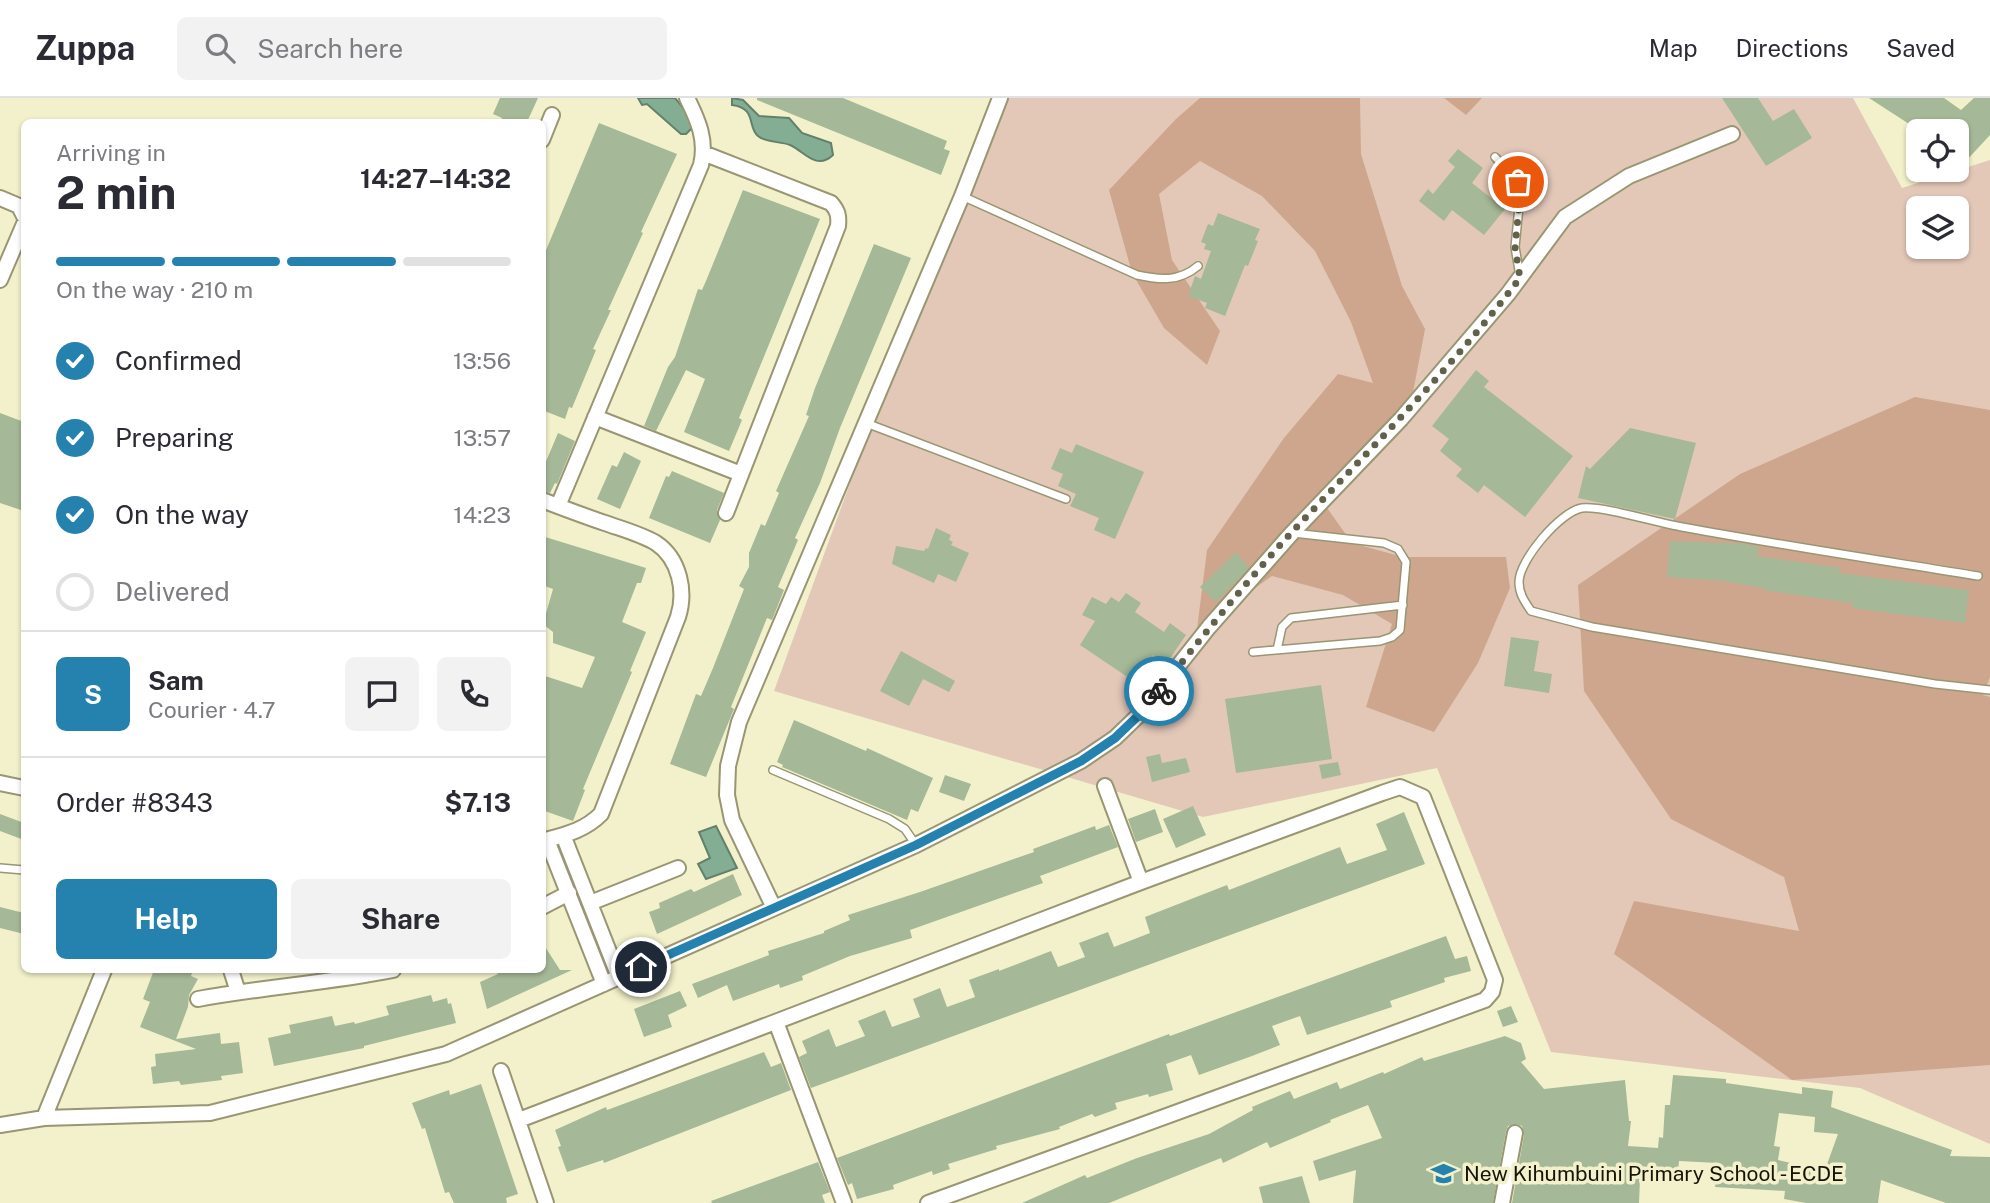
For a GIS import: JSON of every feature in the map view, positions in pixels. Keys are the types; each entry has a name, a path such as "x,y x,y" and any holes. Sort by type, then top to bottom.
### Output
{"street":[{"path":"558,506 701,165 701,130 687,98"},
{"path":"774,908 732,820 727,795 728,766 739,722 962,196 1000,98"},
{"path":"546,129 552,115"},
{"path":"0,1125 44,1118 210,1113 446,1054 916,845 1081,761 1115,738 1140,714 1209,627 1292,533 1401,419 1520,278 1565,217 1629,176 1732,134"},
{"path":"703,153 831,203 839,216 838,226 726,513"},
{"path":"0,198 19,206 21,210"},
{"path":"0,280 21,232"},
{"path":"595,417 741,474"},
{"path":"546,502 658,544 669,555 676,569 682,593 678,617 601,814 590,824 546,841"},
{"path":"0,783 21,787"},
{"path":"1105,786 1141,883"},
{"path":"519,1120 1400,787 1423,797 1495,980 1492,992 1485,1000 928,1203"},
{"path":"563,835 619,977"},
{"path":"546,843 604,984"},
{"path":"590,903 678,868"},
{"path":"546,905 569,894"},
{"path":"44,1118 103,973"},
{"path":"232,973 238,992"},
{"path":"198,999 377,973"},
{"path":"776,1022 844,1203"},
{"path":"501,1071 545,1203"},
{"path":"1503,1203 1515,1133"}],"lane":[{"path":"1495,157 1518,182 1519,207 1515,247 1520,278"},
{"path":"962,196 1137,275 1163,280 1189,273 1198,266"},
{"path":"866,423 1066,499"},
{"path":"1978,576 1582,508 1564,515 1530,553 1518,579 1521,595 1531,611 1592,626 1935,684 1990,690"},
{"path":"1252,652 1380,641 1392,637 1399,630 1406,562 1398,549 1384,543 1292,533"},
{"path":"1277,650 1282,627 1291,618 1403,605"},
{"path":"773,770 889,819 905,828 916,845"},
{"path":"0,868 21,870"}],"shaded area":[{"path":"638,98 675,98 687,113 693,127 686,134 681,134 647,104 642,105"},
{"path":"732,98 743,100 759,116 789,118 802,133 831,143 833,155 821,161 816,160 790,145 761,138 755,132 745,110 732,105"},
{"path":"991,98 1853,98 1902,188 1921,182 1969,182 1969,167 1990,160 1990,1144 1860,1088 1551,1052 1437,768 1203,817 774,691"},
{"path":"1200,98 1360,98 1361,154 1402,286 1425,329 1408,419 1325,505 1352,543 1403,557 1506,557 1510,588 1478,663 1434,732 1366,707 1392,624 1343,595 1272,576 1197,629 1207,550 1284,438 1338,374 1373,383 1351,322 1315,251 1262,196 1200,161 1159,194 1172,260 1220,331 1207,365 1164,328 1132,273 1109,190 1176,119"},
{"path":"1444,98 1482,98 1466,115"},
{"path":"1915,397 1990,410 1990,677 1983,695 1990,697 1990,1065 1792,1080 1614,954 1634,901 1799,931 1784,877 1671,819 1584,691 1578,585 1740,474"},
{"path":"716,826 737,868 706,879 698,864 710,858 699,832"}],"building":[{"path":"500,98 538,98 528,119 502,119 493,114"},
{"path":"757,98 843,98 947,141 944,149 950,151 941,175"},
{"path":"1722,98 1758,98 1773,121 1794,109 1812,138 1766,166"},
{"path":"1869,98 1944,98 1961,110 1974,98 1990,98 1990,135 1969,158 1969,119 1906,119 1906,122"},
{"path":"599,123 677,154 608,310 611,310 593,349 596,350 565,419 546,412 546,250"},
{"path":"1458,149 1483,168 1472,183 1505,209 1484,235 1452,210 1444,221 1419,201 1428,189 1433,194 1455,167 1448,161"},
{"path":"743,190 820,219 739,418 742,420 729,451 684,432 705,379 686,370 656,431 644,426 668,367 675,357 698,289 702,290"},
{"path":"1218,213 1260,229 1248,266 1245,265 1225,316 1205,308 1207,303 1188,296 1195,276 1201,279 1211,251 1204,249 1206,244 1201,242 1208,224 1213,226"},
{"path":"874,244 911,258 795,538 798,540 778,587 784,590 772,620 767,618 706,777 670,764 696,694 701,696 744,589 739,586 749,567 749,553 761,524 765,526 779,493 776,491 809,416 806,415 815,388"},
{"path":"1476,370 1489,381 1484,387 1573,456 1525,517 1484,485 1478,493 1456,476 1462,469 1440,451 1449,439 1432,426"},
{"path":"0,413 21,421 21,510 0,503"},
{"path":"1630,428 1696,443 1675,519 1578,498 1586,466 1590,469"},
{"path":"558,433 575,441 557,484 555,483 550,493 546,492 546,462"},
{"path":"1076,444 1144,472 1115,539 1094,530 1099,518 1070,506 1076,494 1058,486 1063,474 1051,469 1060,448 1072,453"},
{"path":"624,452 641,461 620,509 597,499 612,465 617,467"},
{"path":"672,471 724,493 717,510 720,520 710,543 649,518 666,476 669,477"},
{"path":"936,528 951,535 951,545 969,553 956,582 938,574 934,583 892,564 896,546 924,551 928,549"},
{"path":"546,537 646,568 641,583 637,583 622,622 646,632 583,789 585,790 573,821 546,811 546,676 582,688 595,657 553,643 553,632 546,626 546,614 553,589 546,586"},
{"path":"1670,541 1746,544 1759,547 1757,556 1840,568 1839,573 1969,590 1965,623 1852,608 1852,603 1763,590 1764,588 1724,581 1667,577"},
{"path":"1236,552 1249,568 1216,602 1200,587"},
{"path":"1126,593 1141,603 1135,612 1164,632 1170,623 1186,635 1166,664 1153,655 1140,675 1134,671 1129,678 1080,645 1095,621 1082,615 1092,597 1106,604 1111,597 1119,602"},
{"path":"1511,637 1539,641 1534,671 1552,674 1549,693 1504,686"},
{"path":"901,651 955,681 949,692 923,679 909,706 880,691"},
{"path":"1321,685 1332,759 1236,773 1225,699"},
{"path":"794,720 866,751 867,748 933,778 918,812 911,809 907,820 782,767 783,765 777,762"},
{"path":"1160,754 1162,763 1186,758 1190,772 1152,782 1146,757"},
{"path":"1338,762 1341,775 1322,779 1319,765"},
{"path":"945,775 971,784 964,801 939,792"},
{"path":"1193,806 1206,835 1176,848 1163,819"},
{"path":"1155,809 1163,832 1136,842 1128,819"},
{"path":"1404,812 1425,864 811,1088 799,1057 807,1053 802,1041 829,1029 836,1047 865,1036 858,1021 885,1010 892,1027 920,1017 913,999 940,988 947,1007 975,997 969,980 1051,951 1058,967 1085,957 1079,943 1108,932 1114,947 1150,933 1145,917 1227,885 1229,890 1340,847 1347,864 1387,850 1376,824"},
{"path":"0,814 21,822 21,839 0,831"},
{"path":"1109,825 1118,847 1040,876 1043,883 910,930 912,938 850,956 802,976 803,980 780,988 779,984 733,1001 727,985 698,998 692,984 769,955 768,951 824,933 850,920 848,915 1034,852 1033,849 1095,826 1096,830"},
{"path":"733,874 742,895 657,934 649,912 660,908 659,903 691,889 694,892"},
{"path":"0,907 21,912 21,933 0,928"},
{"path":"1446,936 1455,959 1467,956 1471,971 1444,978 1445,982 1390,1001 1392,1007 1307,1035 1300,1016 1272,1026 1280,1045 1199,1075 1191,1055 1166,1064 1173,1090 1115,1103 1117,1109 1095,1117 1092,1114 1059,1127 1060,1129 996,1146 997,1149 948,1164 950,1169 933,1175 932,1171 893,1185 894,1189 857,1199 852,1183 848,1185 837,1158 1169,1034 1170,1036"},
{"path":"546,948 560,970 572,970 487,1009 480,982 498,974 546,973"},
{"path":"153,973 192,973 191,976 198,979 189,995 188,1007 176,1039 220,1033 221,1044 239,1042 243,1073 221,1076 222,1080 181,1085 179,1081 153,1084 151,1067 156,1066 155,1054 196,1049 140,1027 150,1002 143,999"},
{"path":"680,991 687,1006 668,1015 672,1027 644,1037 634,1009"},
{"path":"431,995 433,1002 447,998 456,1023 364,1048 274,1066 268,1038 291,1033 289,1025 332,1016 335,1026 355,1024 389,1015 386,1006"},
{"path":"1511,1006 1518,1022 1503,1027 1497,1011"},
{"path":"1505,1036 1521,1043 1526,1059 1521,1062 1544,1089 1625,1080 1631,1121 1628,1146 1658,1148 1659,1137 1663,1138 1665,1105 1670,1105 1673,1075 1726,1079 1726,1083 1802,1094 1802,1087 1833,1091 1831,1107 1952,1150 1950,1156 1990,1157 1990,1203 1946,1203 1881,1180 1878,1203 1806,1203 1784,1199 1785,1191 1715,1187 1718,1163 1679,1161 1677,1182 1640,1179 1639,1203 1512,1203 1524,1135 1522,1126 1516,1124 1508,1126 1506,1131 1493,1203 1353,1203 1356,1170 1319,1181 1313,1161 1382,1138 1368,1105 1270,1148 1267,1142 1223,1163 1221,1158 1109,1203 1022,1203 1085,1175 1087,1178 1209,1134 1253,1110 1252,1107 1290,1091 1294,1099 1337,1082 1340,1089 1422,1057 1424,1061","holes":["1779,1113 1815,1117 1814,1132 1838,1134 1826,1167 1778,1160 1780,1147 1774,1146"]},
{"path":"764,1052 771,1067 781,1063 791,1090 604,1163 603,1160 567,1172 555,1130 606,1107 607,1110"},
{"path":"481,1084 518,1194 506,1198 507,1203 454,1203 449,1192 445,1193 425,1128 422,1129 412,1103 449,1090 450,1095"},
{"path":"818,1162 830,1192 822,1195 825,1203 711,1201"},
{"path":"1302,1176 1310,1203 1263,1203 1259,1187"}],"way so far":[{"path":"1159,691 1209,627 1292,533 1401,419 1520,278 1515,247 1519,207 1518,182"}],"place":[{"name":"New Kihumbuini Primary School - ECDE","path":"1444,1174"}],"route":[{"path":"641,967 916,845 1081,761 1115,738 1159,691"}]}
